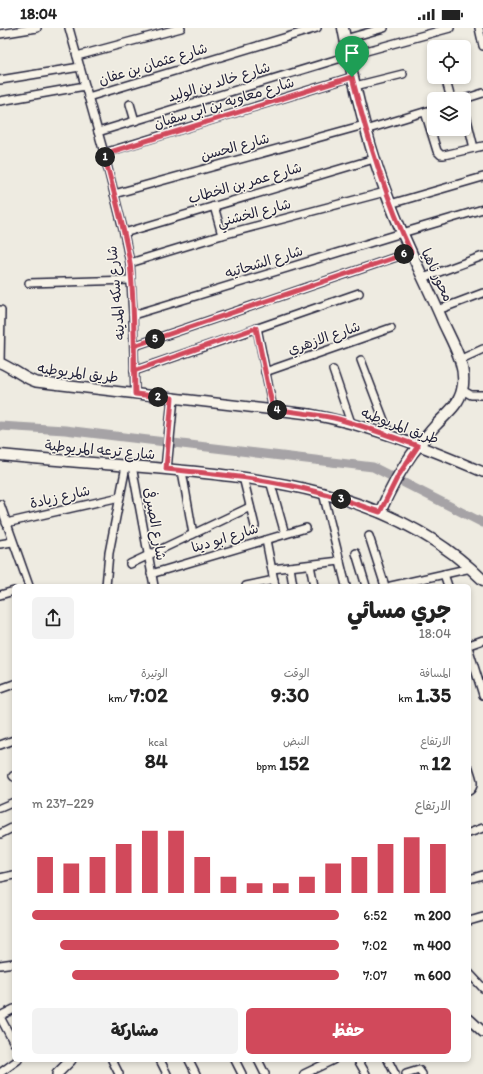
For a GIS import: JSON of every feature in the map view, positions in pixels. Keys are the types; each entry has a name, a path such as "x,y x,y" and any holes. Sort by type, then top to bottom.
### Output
{"main road":[{"name":"محور ناهيا","path":"343,28 354,82 374,159 385,192 402,233 438,310 459,360 464,378 462,390"},
{"path":"382,508 398,476 418,446 455,404 462,390"},
{"name":"شارع ترعه المريوطية","path":"0,455 129,466 167,464 182,471 270,481 382,508 444,547 471,568 483,580"}],"street":[{"path":"0,34 37,28"},
{"name":"شارع سكه المدينه","path":"69,28 104,154 130,263 135,394"},
{"path":"77,56 181,28"},
{"name":"شارع عثمان بن عفان","path":"88,97 317,28"},
{"path":"345,39 384,28"},
{"name":"شارع خالد بن الوليد","path":"98,132 348,56 450,28"},
{"path":"479,28 483,46"},
{"path":"0,80 80,67"},
{"name":"شارع معاويه بن ابى سفيان","path":"104,154 354,82 403,74"},
{"path":"0,101 85,86"},
{"path":"471,97 483,93"},
{"path":"130,104 134,122"},
{"path":"425,112 439,154 444,155 483,146"},
{"name":"شارع الحسن","path":"114,194 425,112"},
{"path":"471,136 474,148"},
{"name":"شارع عمر بن الخطاب","path":"124,233 374,159"},
{"path":"390,204 483,177"},
{"name":"شارع الخشني","path":"130,263 222,235 385,192"},
{"path":"214,206 222,235"},
{"name":"شارع الشحاتيه","path":"133,315 483,209"},
{"path":"134,346 411,252"},
{"path":"423,278 483,256"},
{"path":"29,283 131,280"},
{"path":"134,371 359,293"},
{"path":"438,310 483,293"},
{"path":"0,363 1,310"},
{"path":"256,328 273,409"},
{"name":"شارع الازهري","path":"265,372 391,328"},
{"path":"459,360 483,349"},
{"path":"361,360 390,436"},
{"name":"طريق المريوطيه","path":"0,363 8,366 29,380 36,382 273,409 310,414 351,423 418,446 483,472"},
{"path":"332,370 351,423"},
{"path":"462,390 471,395 483,395"},
{"path":"167,464 172,398"},
{"path":"106,584 109,553 120,497 129,466"},
{"name":"شارع الصيرفى","path":"129,466 154,584"},
{"path":"182,471 193,534"},
{"path":"243,477 255,526"},
{"path":"270,481 285,534"},
{"path":"322,493 346,584"},
{"name":"شارع زيادة","path":"6,523 120,497"},
{"path":"0,504 12,542 28,584"},
{"path":"130,564 250,507"},
{"name":"شارع ابو دينا","path":"151,574 306,528"},
{"path":"369,536 384,584"},
{"path":"266,540 275,583"},
{"path":"0,544 12,542"},
{"path":"356,552 365,584"},
{"path":"272,569 340,561"},
{"path":"310,565 314,584"},
{"path":"290,567 293,584"},
{"path":"413,584 444,574 471,568"},
{"path":"444,574 447,584"},
{"path":"0,595 12,592"},
{"path":"471,644 483,640"},
{"path":"471,656 483,695"},
{"path":"0,689 12,685"},
{"path":"0,745 12,741"},
{"path":"0,808 12,803"},
{"path":"0,834 12,828"},
{"path":"471,832 483,828"},
{"path":"0,878 12,875"},
{"path":"471,878 483,875"},
{"path":"471,920 483,917"},
{"path":"0,965 12,963"},
{"path":"471,975 482,987"},
{"path":"12,1010 0,1016 12,1039"},
{"path":"471,1021 483,1032"},
{"path":"0,1073 15,1062"},
{"path":"57,1074 69,1062"},
{"path":"113,1062 119,1074"},
{"path":"161,1062 167,1074"},
{"path":"190,1062 196,1074"},
{"path":"236,1062 242,1074"},
{"path":"259,1062 265,1074"},
{"path":"304,1074 314,1072 330,1062"},
{"path":"359,1062 366,1074"},
{"path":"389,1062 395,1074"},
{"path":"406,1074 419,1070 422,1074"}],"waterway":[{"path":"0,426 65,430 373,467 483,523"}],"route":[{"path":"352,77 104,154 130,263 133,315 135,394 172,398 166,469 243,477 294,486 322,493 380,512 398,476 418,446 333,418 273,409 256,328 134,371 134,346 411,252 385,192 364,125 352,77"}]}
